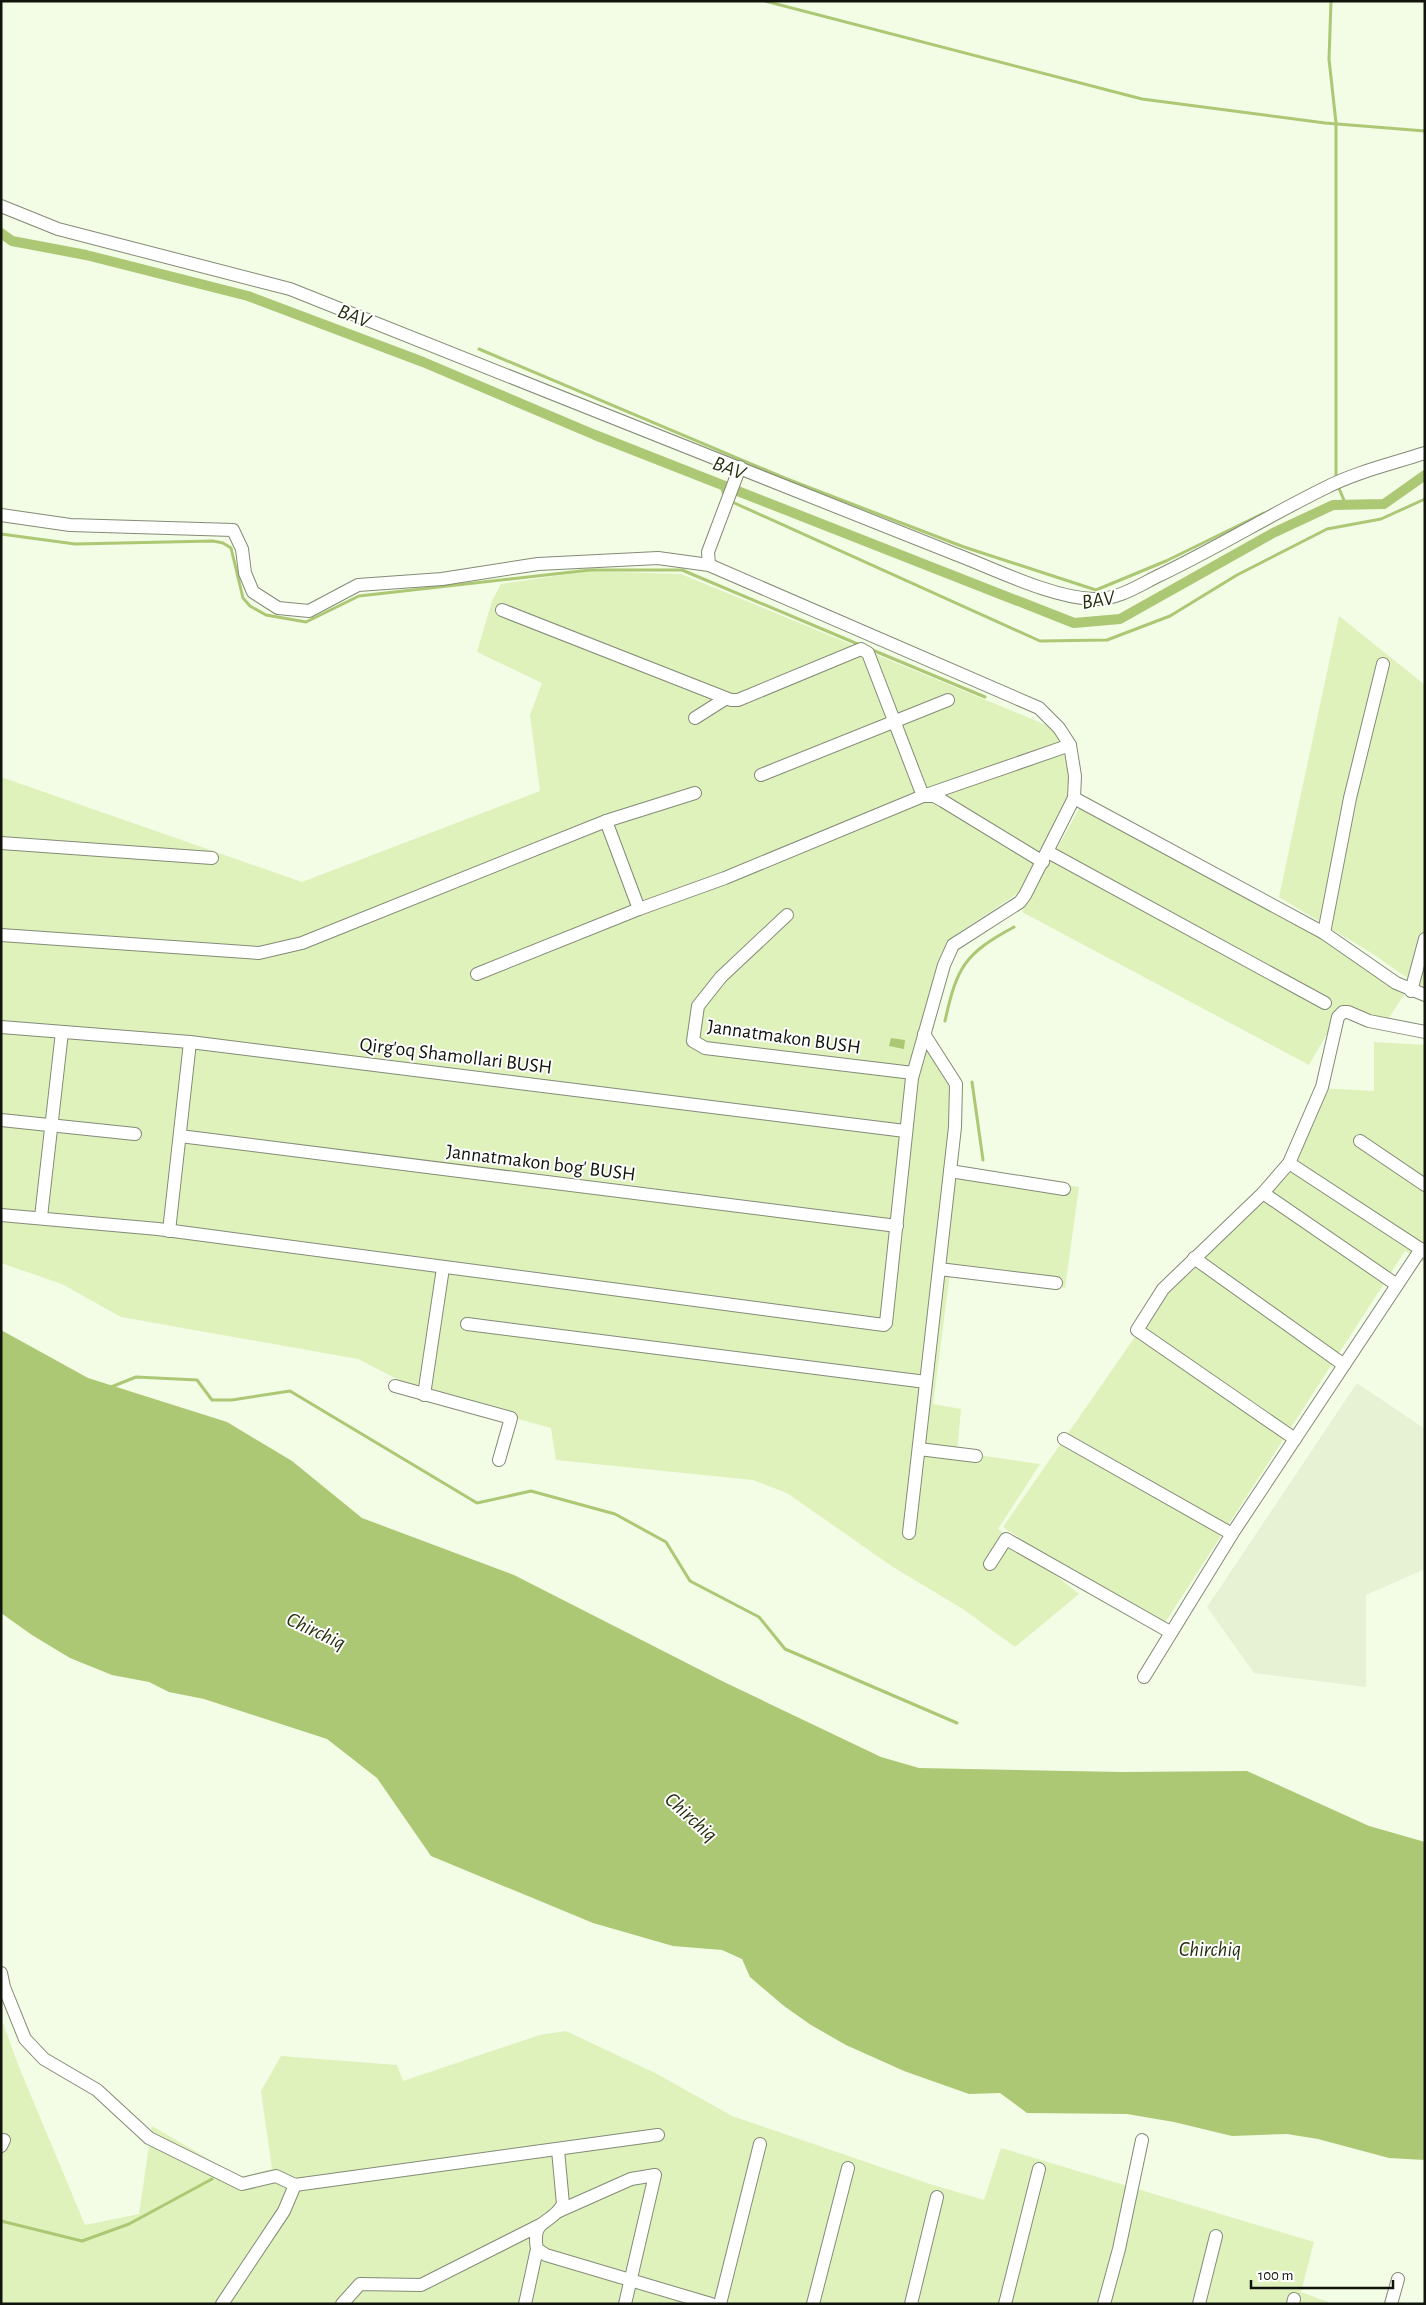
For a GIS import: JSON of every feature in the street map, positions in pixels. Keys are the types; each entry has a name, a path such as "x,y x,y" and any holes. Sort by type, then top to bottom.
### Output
{"street":[{"path":"1,206 58,229 290,289 738,473 1042,587 1075,597 1095,599 1112,597 1191,560 1327,486 1369,470 1425,453"},
{"path":"709,565 708,552 738,473"},
{"path":"1,515 70,525 233,530 242,549 246,573 253,592 278,608 309,611 358,585 442,579 538,564 658,558 709,565 1039,708 1059,728 1070,745 1075,776 1074,798 1046,857 1020,902 954,945 944,965 913,1074 884,1326 169,1232 41,1217 1,1215"},
{"path":"502,610 725,699 738,700 861,649 868,634"},
{"path":"861,649 868,653 923,796"},
{"path":"1324,933 1350,798 1383,664"},
{"path":"695,718 725,699"},
{"path":"762,775 948,700"},
{"path":"477,974 639,909 725,878 923,796 1070,745"},
{"path":"1,934 259,953 302,943 606,821 694,793"},
{"path":"923,796 934,796 1046,857 1326,1003"},
{"path":"1074,798 1324,933 1411,991 1425,996"},
{"path":"606,821 639,909"},
{"path":"1,843 212,858"},
{"name":"Jannatmakon BUSH","path":"787,915 721,977 698,1006 693,1042 705,1048 913,1074"},
{"path":"1411,991 1425,939"},
{"path":"1295,1439 1137,1330 1163,1290 1263,1193 1289,1163 1322,1087 1338,1017 1343,1012 1348,1012 1369,1021 1425,1032"},
{"name":"Qirg'oq Shamollari BUSH","path":"1,1027 190,1042 905,1131"},
{"path":"41,1217 62,1032"},
{"path":"909,1533 955,1127 956,1084 924,1034"},
{"path":"169,1232 190,1042"},
{"path":"1,1120 134,1134"},
{"name":"Jannatmakon bog' BUSH","path":"180,1136 897,1226"},
{"path":"1360,1141 1425,1185"},
{"path":"1144,1677 1232,1534 1397,1285 1423,1250 1289,1163"},
{"path":"950,1171 1064,1189"},
{"path":"1263,1193 1397,1285"},
{"path":"1194,1258 1344,1365"},
{"path":"424,1395 443,1268"},
{"path":"939,1269 1056,1283"},
{"path":"467,1324 926,1382"},
{"path":"395,1386 511,1418 498,1460"},
{"path":"1064,1439 1232,1534"},
{"path":"919,1449 976,1456"},
{"path":"990,1564 1006,1539 1170,1632"},
{"path":"1,1973 4,1987 25,2039 44,2059 97,2090 149,2138 242,2184 276,2176 295,2185 313,2181 558,2150 658,2135"},
{"path":"1104,2304 1119,2249 1142,2140"},
{"path":"720,2304 760,2144"},
{"path":"558,2150 563,2204 559,2211"},
{"path":"813,2304 848,2168"},
{"path":"1005,2304 1039,2170"},
{"path":"342,2304 360,2284 421,2285 540,2225 559,2211 631,2178 655,2175 626,2304"},
{"path":"222,2304 284,2211 295,2185"},
{"path":"911,2304 937,2197"},
{"path":"525,2304 537,2248 535,2233 540,2225"},
{"path":"1199,2304 1216,2236"},
{"path":"537,2248 546,2255 712,2304"},
{"path":"1391,2304 1398,2279"}],"shaded area":[{"path":"588,571 681,574 1056,729 1066,749 1072,793 1020,892 958,933 949,942 936,968 925,1036 953,1084 952,1167 1079,1187 1065,1288 950,1272 933,1404 961,1409 957,1452 1040,1464 998,1529 1079,1594 1015,1647 963,1609 893,1567 787,1493 753,1480 556,1460 551,1428 426,1394 358,1359 121,1317 62,1284 1,1263 1,777 302,882 540,791 530,715 542,683 477,652 492,601 501,584"},
{"path":"1339,616 1425,685 1425,986 1413,982 1373,954 1279,897"},
{"path":"1080,807 1332,942 1405,993 1381,1030 1339,1013 1309,1065 1022,912"},
{"path":"1374,1042 1425,1045 1425,1263 1405,1251 1159,1632 1003,1527 1189,1259 1286,1167 1320,1088 1374,1091"},
{"path":"1357,1383 1425,1429 1425,1569 1366,1595 1366,1687 1254,1673 1207,1607"},
{"path":"1,2018 19,2067 85,2225 139,2214 152,2126 239,2177 272,2169 261,2091 281,2056 397,2065 403,2081 540,2035 566,2031 657,2074 732,2116 930,2184 984,2200 1001,2148 1314,2242 1301,2292 1333,2304 1,2304"}],"water":[{"path":"891,1038 905,1040 904,1049 889,1046"},
{"name":"Chirchiq","path":"1,1330 88,1378 227,1422 292,1461 362,1518 514,1575 724,1682 881,1757 919,1768 1122,1772 1247,1771 1369,1826 1425,1842 1425,2160 1389,2158 1318,2139 1287,2134 1232,2136 1174,2122 1127,2114 1027,2113 1000,2093 969,2094 904,2071 846,2045 811,2025 784,2006 750,1977 742,1959 722,1950 673,1946 593,1923 431,1856 377,1778 327,1739 204,1699 169,1692 149,1682 112,1675 70,1658 1,1613"}],"waterway":[{"path":"765,1 1142,99 1325,123 1425,131"},
{"path":"1331,1 1329,59 1336,123 1336,480"},
{"name":"BAV","path":"1,233 12,241 86,255 248,296 423,362 595,435 1074,623 1120,619 1273,533 1333,505 1384,504 1425,475"},
{"path":"479,349 787,479 964,547 1096,590 1166,561 1264,513"},
{"path":"721,484 724,496"},
{"path":"1338,486 1346,505"},
{"path":"730,501 1040,641 1107,640 1170,616 1237,575 1327,529 1381,519 1425,499"},
{"path":"1,534 75,544 213,541 223,543 231,548 243,598 250,606 266,615 306,622 359,596 590,570 682,570 860,645"},
{"path":"870,649 985,697"},
{"path":"945,1021 954,987 965,964 984,945 1014,927"},
{"path":"972,1082 983,1160"},
{"path":"111,1387 136,1377 197,1380 212,1400 232,1400 290,1391 477,1503 531,1491 615,1514 666,1542 690,1581 759,1617 785,1649 957,1723"},
{"path":"1,2221 82,2241 129,2224 212,2179"}]}
